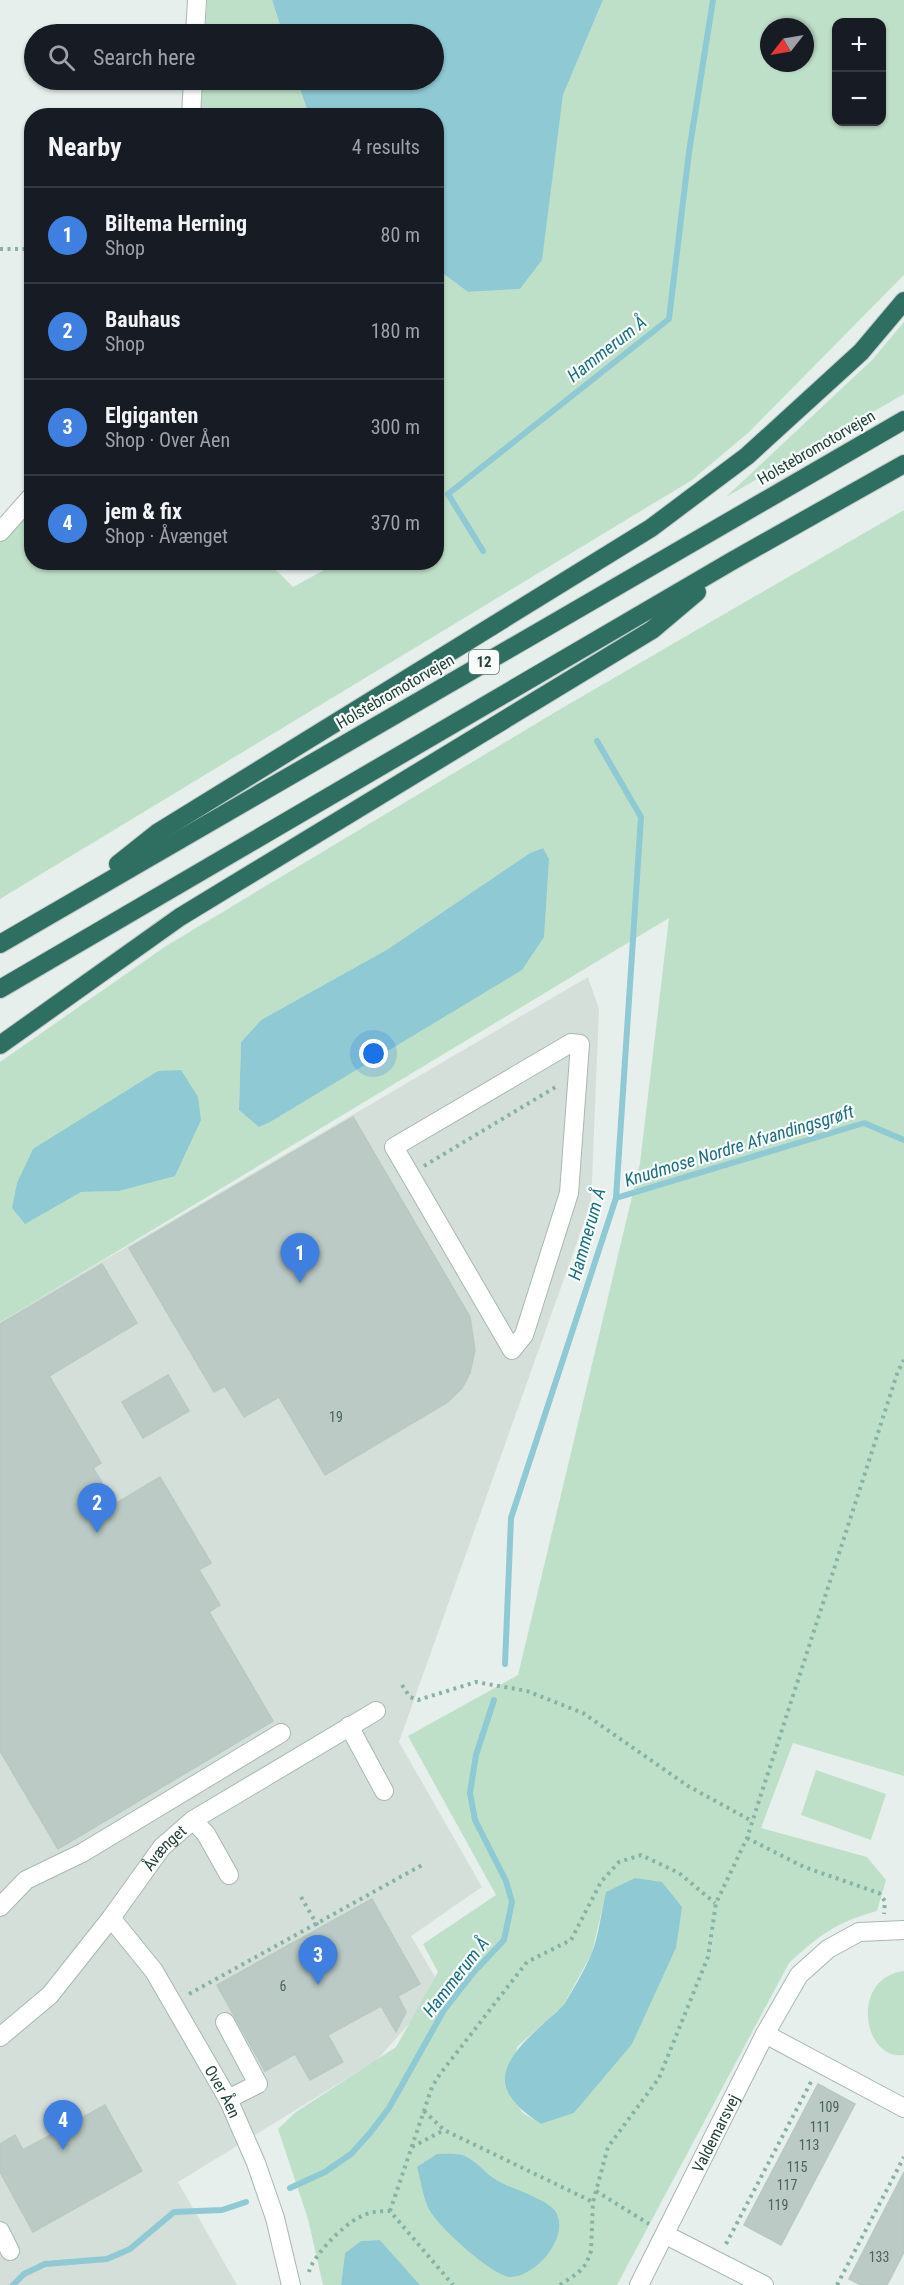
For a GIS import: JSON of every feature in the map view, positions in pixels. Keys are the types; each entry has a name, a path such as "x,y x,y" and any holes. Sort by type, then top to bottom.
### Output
{"highway":[{"path":"64,906 157,833 651,528 747,456 861,352 904,301"},
{"name":"Holstebromotorvejen","path":"0,944 904,420"},
{"name":"12","path":"0,989 732,561 904,464"},
{"path":"0,1045 180,916 652,630 732,561"}],"street":[{"path":"196,24 197,0"},
{"path":"191,108 192,90"},
{"path":"0,532 24,505"},
{"path":"571,1044 580,1044 577,1078 569,1193 524,1335 512,1350 394,1147 571,1044"},
{"name":"Åvænget","path":"0,2037 50,1995 111,1918 162,1847 193,1820 376,1712"},
{"path":"349,1726 384,1791"},
{"path":"0,1906 26,1880 82,1853 281,1733"},
{"path":"193,1820 206,1833 229,1875"},
{"name":"Over Åen","path":"111,1918 154,1971 228,2099 256,2163 275,2218 291,2285"},
{"name":"Valdemarsvej","path":"639,2285 765,2034 799,1975 828,1948 859,1932 904,1930"},
{"path":"225,2022 258,2084 228,2099"},
{"path":"765,2034 904,2108"},
{"path":"0,2231 10,2251"},
{"path":"666,2235 764,2285"}],"path":[{"path":"0,249 24,249"},
{"path":"410,1175 570,1079 577,1078"},
{"path":"560,2285 578,2273 586,2264 591,2251 593,2202 608,2147 659,2078 708,1957 716,1903 747,1838 898,1371 904,1360"},
{"path":"402,1685 410,1698 418,1700 476,1682 527,1691 583,1713 688,1786 752,1821"},
{"path":"747,1838 804,1867 879,1893 885,1901 886,1908 878,1931"},
{"path":"390,2211 432,2087 440,2074 527,1962 571,1940 601,1882 619,1862 641,1855 679,1873 716,1903"},
{"path":"172,2003 317,1926 424,1864"},
{"path":"301,1897 317,1926"},
{"path":"717,2261 820,2063"},
{"path":"424,2110 444,2130 593,2202"},
{"path":"411,2147 444,2130"},
{"path":"837,2285 904,2157"},
{"path":"596,2191 666,2235"},
{"path":"308,2277 311,2261 355,2219 372,2212 390,2211"},
{"path":"390,2211 453,2285"}],"shaded area":[{"path":"588,977 599,1009 591,1203 399,1742 482,1887 411,1936 441,1987 377,2060 178,2182 237,2285 0,2285 0,1321"}],"green space":[{"path":"207,0 272,0 280,24 206,24"},
{"path":"603,0 904,0 904,275 748,433 692,480 0,899 0,542 24,514 24,570 276,570 293,587 324,570 444,570 444,274 468,292 520,289 541,260 563,95"},
{"path":"201,90 300,90 307,108 200,108"},
{"path":"904,322 904,394 726,497 872,360"},
{"path":"904,510 904,1776 793,1743 761,1828 867,1857 886,1880 877,1911 839,1925 810,1944 789,1963 617,2285 420,2285 380,2240 361,2241 345,2253 341,2285 323,2285 308,2219 278,2129 296,2112 396,2047 438,1972 423,1944 496,1895 408,1736 518,1675 640,1163 669,918 0,1322 0,1062 166,946 557,711","holes":["543,848 239,1110 241,1042 261,1020 388,949 530,853","175,1175 119,1191 81,1192","606,1892 676,1948 632,2043 574,2113 541,2124 523,2113 510,2096 517,2047 563,2006 592,1953","437,2154 465,2156 499,2182 551,2206"]},
{"path":"816,1770 886,1794 871,1840 801,1815"},
{"path":"904,1971 904,2055 890,2053 879,2045 871,2033 868,2018 869,2002 875,1988 887,1977"}],"water":[{"path":"272,0 603,0 563,95 542,260 520,289 468,292 444,274 444,108 307,108 300,90 444,90 444,24 280,24"},
{"path":"543,848 549,859 544,937 522,970 270,1122 259,1127 239,1110 241,1042 261,1020 388,949 530,853"},
{"path":"181,1070 198,1097 201,1120 175,1176 119,1191 81,1192 25,1224 12,1208 17,1183 33,1149 158,1071"},
{"path":"635,1878 662,1882 682,1907 676,1948 632,2044 574,2113 541,2124 512,2099 506,2087 505,2076 509,2064 516,2052 565,2003 594,1948 606,1892"},
{"path":"437,2154 465,2156 497,2180 541,2200 554,2209 559,2224 558,2234 554,2245 539,2263 521,2275 511,2277 503,2275 467,2250 444,2228 430,2211 417,2167"},
{"path":"380,2240 420,2285 341,2285 345,2253 361,2241"}],"building":[{"path":"353,1117 470,1317 475,1350 470,1373 462,1388 448,1402 325,1475 279,1397 244,1417 225,1386 214,1392 129,1248"},
{"path":"102,1264 137,1323 49,1376 101,1463 93,1468 115,1504 160,1477 211,1563 199,1570 220,1605 209,1612 273,1721 58,1849 0,1751 0,1324"},
{"path":"168,1375 189,1411 143,1438 122,1402"},
{"path":"372,1899 420,1984 398,1996 406,2012 396,2032 381,2006 328,2035 343,2062 310,2080 295,2054 265,2071 217,1985"},
{"path":"818,2084 855,2104 781,2245 744,2225"},
{"path":"105,2105 142,2171 33,2232 0,2172 0,2144 15,2135 23,2150"},
{"path":"904,2172 904,2252 887,2285 861,2285 849,2279"}],"waterway":[{"name":"Hammerum Å","path":"483,551 448,494 669,319 689,152 713,0"},
{"name":"Hammerum Å","path":"505,1664 511,1518 616,1198 641,817 597,741"},
{"name":"Knudmose Nordre Afvandingsgrøft","path":"616,1198 864,1123 904,1140"},
{"name":"Hammerum Å","path":"290,2188 325,2172 351,2154 370,2133 389,2108 444,2010 474,1972 504,1940 512,1902 506,1881 475,1820 470,1793 476,1755 494,1700"},
{"name":"Hammerum Å","path":"13,2285 24,2274 45,2264 107,2259 130,2249 174,2212 222,2210 246,2202"}],"place":[{"name":"Biltema Herning","path":"300,1283"},
{"name":"Bauhaus","path":"97,1533"},
{"name":"Elgiganten","path":"318,1985"},
{"name":"jem & fix","path":"63,2150"}]}
